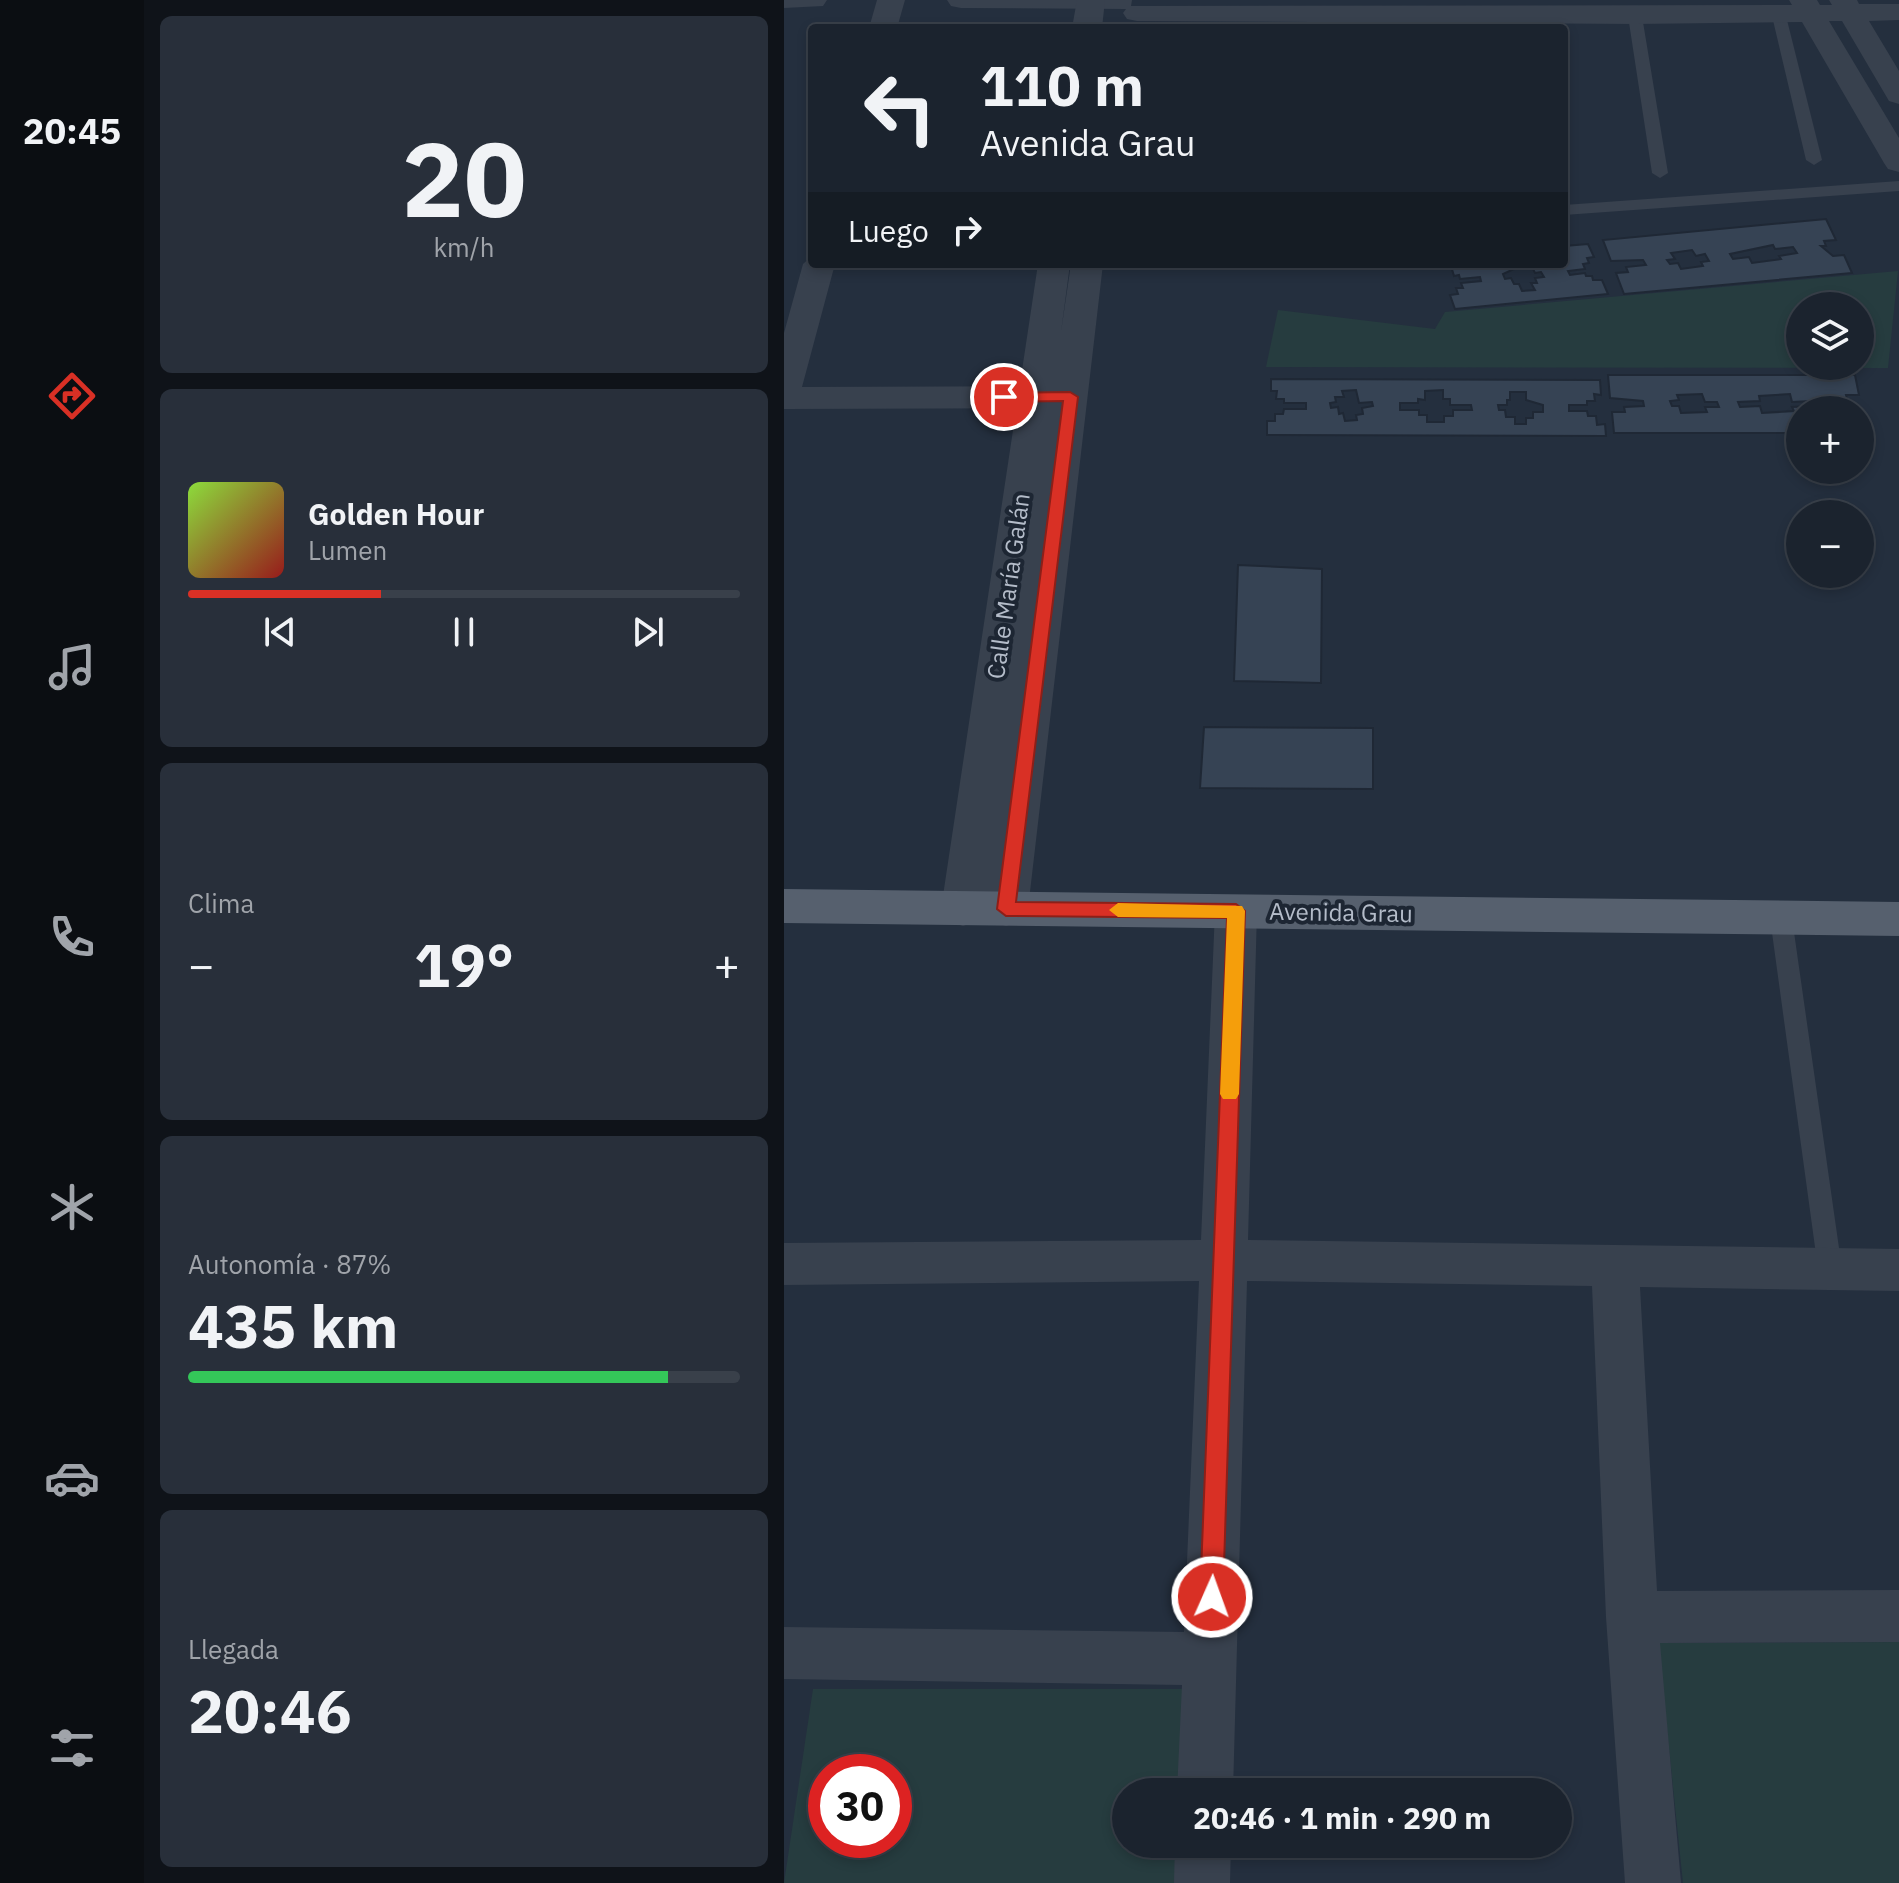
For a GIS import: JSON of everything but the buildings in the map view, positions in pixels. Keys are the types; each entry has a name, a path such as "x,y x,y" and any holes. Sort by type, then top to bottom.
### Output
{"main road":[{"name":"Avenida Grau","path":"784,906 1899,919"}],"street":[{"path":"784,0 813,0"},
{"path":"884,24 891,0"},
{"path":"961,0 1113,7 1217,21 1488,22 1635,16 1779,16 1808,7 1899,12"},
{"path":"1092,24 1113,7"},
{"path":"1808,7 1899,163"},
{"path":"1848,7 1899,95"},
{"path":"818,268 784,395 1053,397"},
{"name":"Calle María Galán","path":"1006,909 1053,397 1054,268"},
{"name":"Calle María Galán","path":"963,909 1053,397 1086,268"},
{"path":"1206,1778 1236,911"},
{"path":"784,1264 1224,1260 1899,1270"},
{"path":"1615,1265 1632,1617 1653,1883"},
{"path":"1632,1617 1899,1616"},
{"path":"784,1653 1210,1659"},
{"path":"1202,1883 1203,1858"}],"lane":[{"path":"1635,16 1660,173"},
{"path":"1779,16 1814,160"},
{"path":"1568,210 1899,186"},
{"path":"1781,918 1830,1269"}],"green space":[{"path":"1898,271 1888,368 1874,368 1874,292 1786,292 1786,368 1266,367 1278,310 1435,329 1445,312"},
{"path":"1899,1642 1899,1883 1683,1883 1658,1643"},
{"path":"813,1689 1188,1689 1184,1778 1112,1778 1112,1858 1179,1858 1178,1883 784,1883"}],"slow traffic":[{"path":"1118,910 1236,911 1229,1094"}],"route":[{"path":"1004,397 1070,397 1006,909 1236,911 1212,1597"}]}
